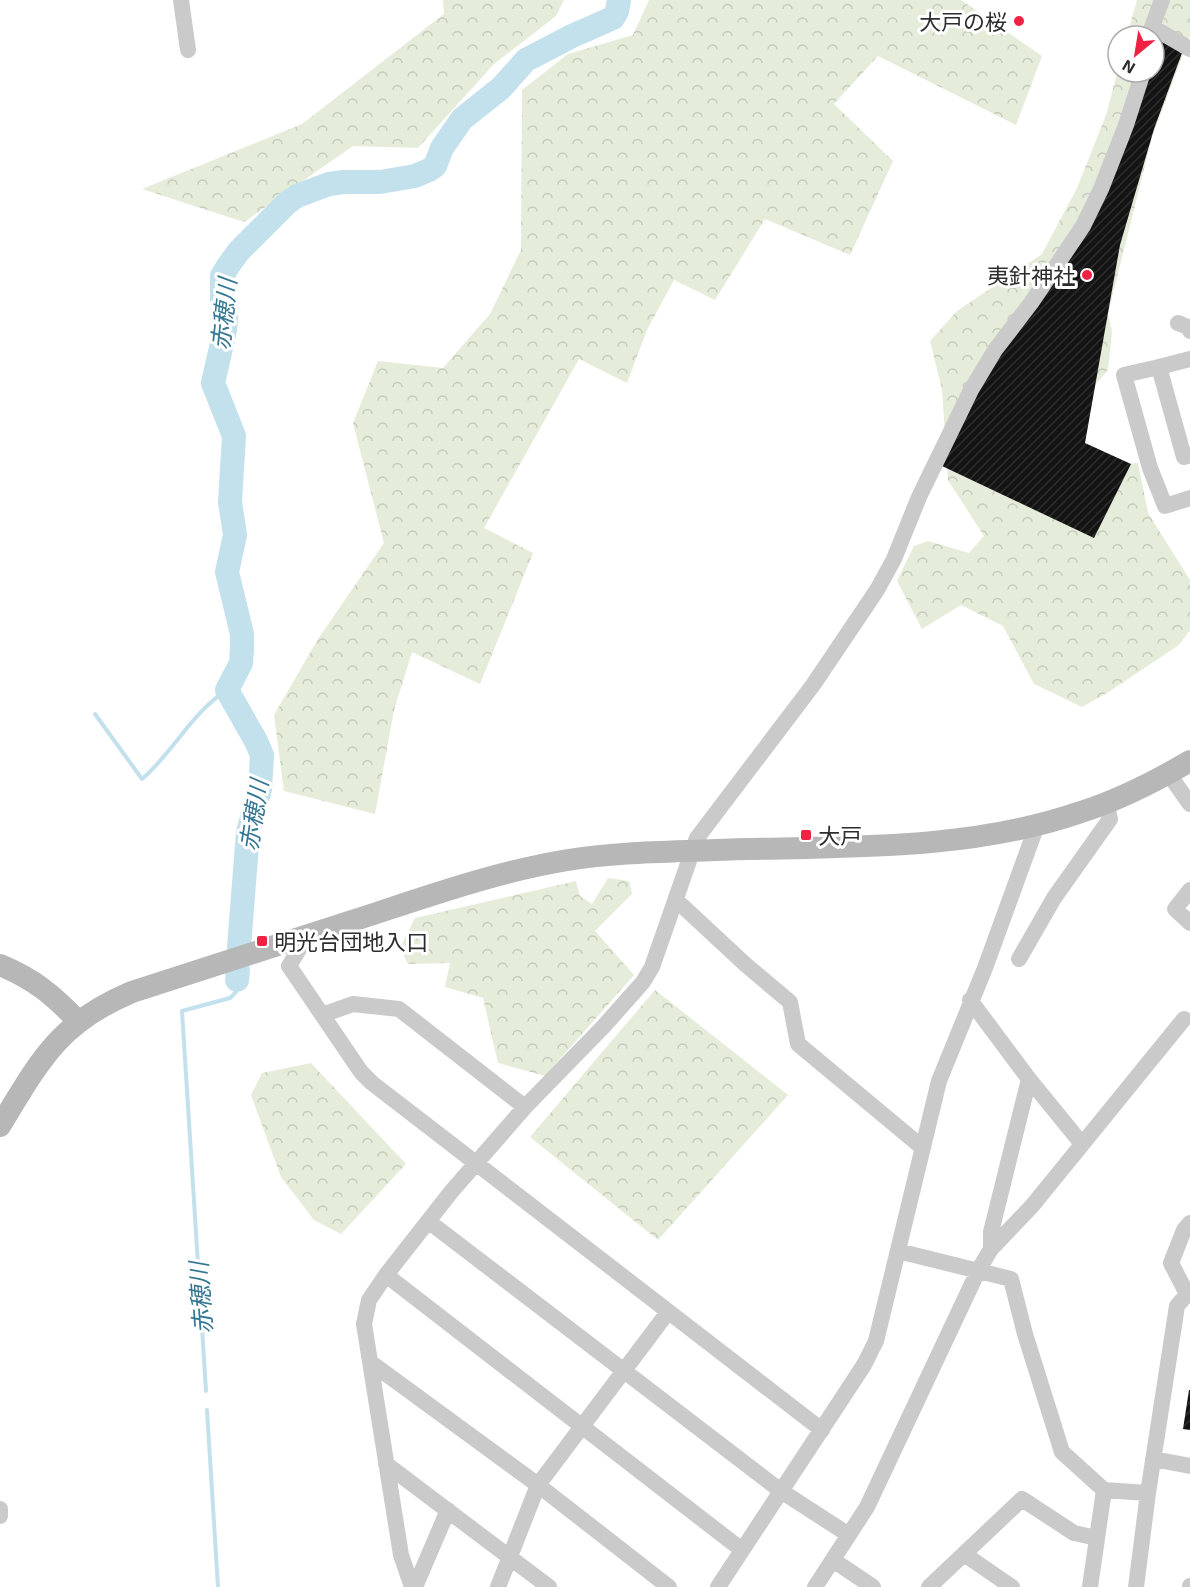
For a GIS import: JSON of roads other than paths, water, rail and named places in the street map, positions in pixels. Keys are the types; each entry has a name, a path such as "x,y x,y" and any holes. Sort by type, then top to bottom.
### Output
{"street":[{"path":"180,0 188,50"},
{"path":"1153,24 1162,0"},
{"path":"1166,39 1190,49"},
{"path":"414,1587 401,1555 364,1324 369,1300 386,1275 474,1164 643,982 652,967 691,851 705,826 813,685 877,590 894,559 919,497 971,390 995,350 1055,269 1088,217 1126,125 1139,84"},
{"path":"1190,359 1124,375 1150,468 1165,506 1190,498"},
{"path":"1159,367 1184,457 1190,455"},
{"path":"0,1126 48,1051 78,1021 99,1008 132,992 415,900 527,868 570,860 691,851 931,841 1037,825 1080,813 1190,761"},
{"path":"1168,773 1190,804"},
{"path":"1019,959 1054,898 1110,819 1106,802"},
{"path":"718,1587 864,1365 876,1341 939,1081 970,1000 985,968 1037,825"},
{"path":"1190,890 1175,909 1190,923"},
{"path":"676,900 790,1002 798,1044 923,1148"},
{"path":"307,936 289,966 361,1072 372,1083 474,1164 822,1430"},
{"path":"0,966 20,973 48,992 78,1021"},
{"path":"970,1000 1029,1079 1082,1144"},
{"path":"322,1015 353,1004 399,1009 525,1107"},
{"path":"815,1587 867,1507 978,1271 991,1249 1032,1206 1184,1018"},
{"path":"991,1249 991,1232 1029,1079"},
{"path":"428,1221 781,1491 849,1535"},
{"path":"1136,1587 1177,1306 1188,1293 1171,1263 1184,1230 1190,1223"},
{"path":"898,1251 1011,1279 1025,1334 1062,1452 1104,1490 1148,1493"},
{"path":"386,1275 742,1550"},
{"path":"498,1587 538,1485 668,1312"},
{"path":"370,1362 538,1485 669,1587"},
{"path":"1153,1460 1190,1466"},
{"path":"386,1464 549,1587"},
{"path":"1090,1587 1104,1490"},
{"path":"929,1587 1022,1499 1074,1533 1097,1538"},
{"path":"0,1509 0,1516"},
{"path":"414,1587 448,1510"},
{"path":"964,1554 1012,1587"},
{"path":"833,1560 873,1587"}],"waterway":[{"name":"赤穂川","path":"239,947 248,832 260,789 262,755 227,690 241,663 242,634 227,572 235,535 230,502 234,436 213,383 226,319 222,299 222,276 239,251 287,203 297,196 329,184 380,182 415,176 435,166 442,148 462,119 501,88 526,60 613,18 619,0"},
{"path":"95,714 142,779 153,769 192,721 214,699 227,690"},
{"name":"赤穂川","path":"237,980 238,970"},
{"name":"赤穂川","path":"206,1391 182,1011 230,998 236,992"},
{"name":"赤穂川","path":"207,1410 218,1587"}],"place":[{"name":"大戸の桜","path":"1019,21"},
{"name":"夷針神社","path":"1087,275"},
{"name":"大戸","path":"806,835"},
{"name":"明光台団地入口","path":"262,941"}]}
